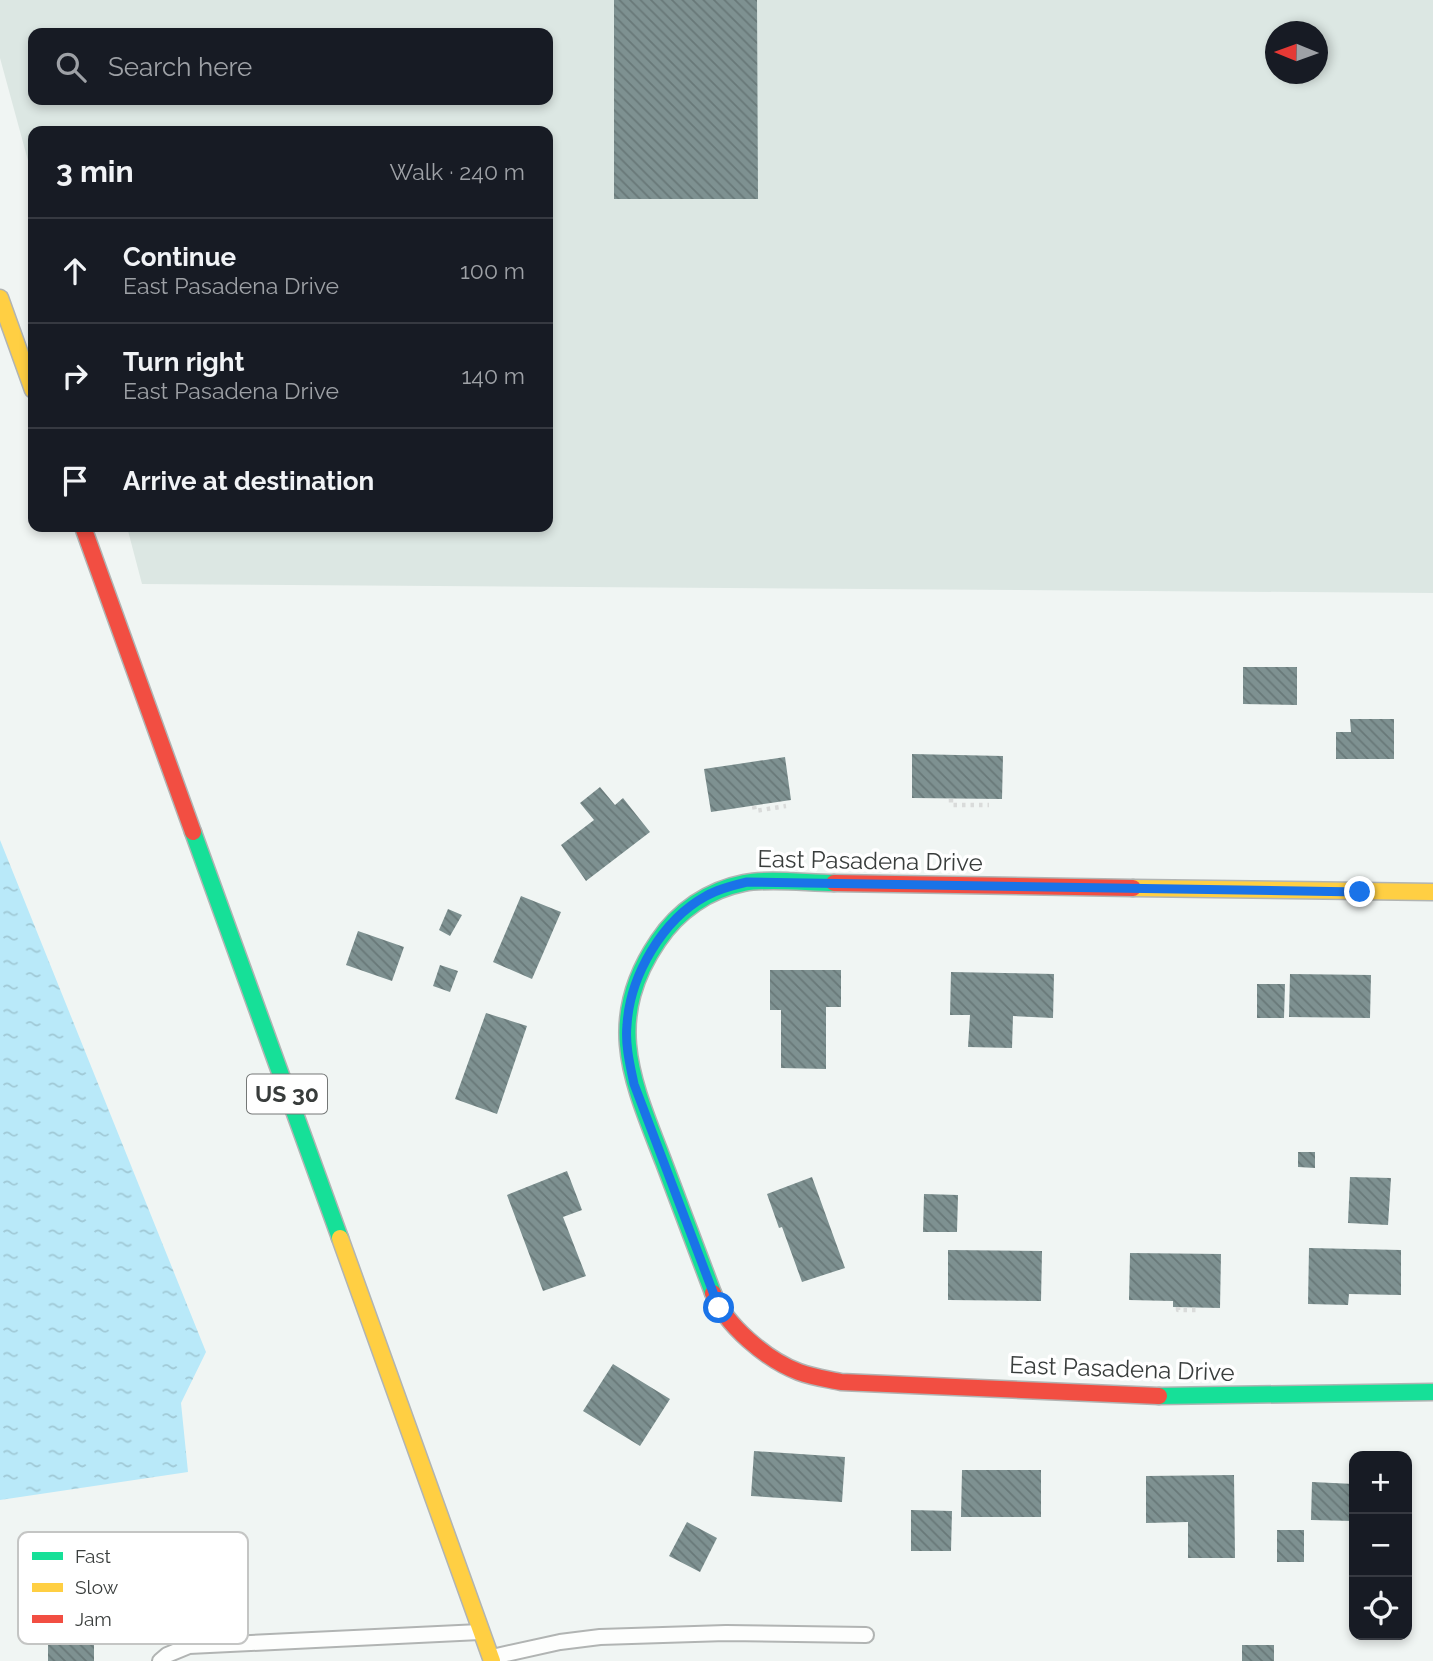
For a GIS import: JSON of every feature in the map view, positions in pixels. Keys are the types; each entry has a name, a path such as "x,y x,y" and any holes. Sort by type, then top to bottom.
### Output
{"street":[{"path":"0,298 28,376"},
{"name":"US 30","path":"85,532 492,1659"},
{"name":"East Pasadena Drive","path":"1433,892 747,882 706,896 671,924 642,966 627,1025 628,1052 634,1084 719,1308 759,1350 798,1372 841,1382 1186,1397 1433,1392"}],"lane":[{"path":"248,1643 482,1632"},
{"path":"492,1659 560,1642 600,1637 726,1633 866,1635"},
{"path":"160,1661 189,1646 231,1644"}],"path":[{"path":"951,799 950,805 989,805"},
{"path":"754,806 755,811 786,806"},
{"path":"1178,1307 1178,1310 1200,1310"}],"shaded area":[{"path":"0,0 1433,0 1433,593 142,584 128,532 553,532 553,126 28,126 28,161 0,58"}],"water":[{"path":"0,840 206,1352 181,1403 188,1472 0,1500"}],"building":[{"path":"614,0 757,0 758,199 614,199"},
{"path":"1243,667 1297,667 1297,705 1243,704"},
{"path":"1350,719 1394,719 1394,759 1336,759 1336,732 1351,732"},
{"path":"912,754 1003,756 1002,799 912,798"},
{"path":"785,757 791,800 711,812 704,769"},
{"path":"600,787 615,805 623,798 650,832 586,881 561,845 594,820 580,803"},
{"path":"521,896 561,912 532,979 493,962"},
{"path":"448,909 462,915 450,936 439,930"},
{"path":"358,931 404,947 392,981 346,965"},
{"path":"440,965 458,971 450,992 433,986"},
{"path":"770,970 841,970 841,1007 826,1007 826,1069 781,1068 781,1010 770,1010"},
{"path":"951,972 1054,974 1053,1018 1013,1016 1012,1048 968,1047 970,1015 950,1015"},
{"path":"1290,974 1371,975 1370,1018 1289,1017"},
{"path":"1257,984 1285,984 1284,1018 1257,1018"},
{"path":"486,1013 527,1026 497,1114 455,1099"},
{"path":"1298,1152 1315,1152 1315,1168 1298,1167"},
{"path":"567,1171 582,1210 563,1217 586,1276 543,1291 507,1195"},
{"path":"812,1177 845,1268 802,1282 767,1194"},
{"path":"1350,1177 1391,1178 1388,1225 1348,1223"},
{"path":"924,1194 958,1195 957,1232 923,1232"},
{"path":"1309,1248 1401,1250 1401,1295 1349,1294 1348,1305 1308,1304"},
{"path":"948,1250 1042,1251 1041,1301 948,1300"},
{"path":"1130,1253 1221,1254 1220,1308 1173,1307 1173,1301 1129,1300"},
{"path":"613,1364 670,1399 640,1446 583,1411"},
{"path":"754,1451 845,1457 842,1502 751,1496"},
{"path":"962,1470 1041,1470 1041,1517 961,1517"},
{"path":"1234,1475 1235,1558 1188,1558 1188,1522 1146,1523 1146,1476"},
{"path":"1312,1482 1349,1484 1349,1521 1311,1520"},
{"path":"911,1510 952,1511 951,1551 911,1551"},
{"path":"687,1522 717,1538 700,1572 669,1556"},
{"path":"1277,1530 1304,1530 1304,1562 1277,1562"},
{"path":"48,1644 94,1644 94,1661 48,1661"},
{"path":"1242,1645 1274,1645 1274,1661 1242,1661"}],"traffic: fast":[{"path":"193,832 340,1238"},
{"path":"713,1293 634,1079 629,1052 631,998 641,970 658,941 675,920 695,903 718,891 744,883 834,883"},
{"path":"1159,1396 1433,1392"}],"traffic: slow":[{"path":"0,298 28,376"},
{"path":"1133,888 1433,892"},
{"path":"340,1238 492,1661"}],"traffic: jam":[{"path":"85,532 193,832"},
{"path":"834,883 1133,888"},
{"path":"713,1293 727,1317 748,1340 774,1359 814,1377 841,1382 1159,1396"}],"route":[{"path":"719,1308 634,1084 628,1052 627,1025 632,996 642,966 671,924 706,896 747,882 1360,892"}]}
